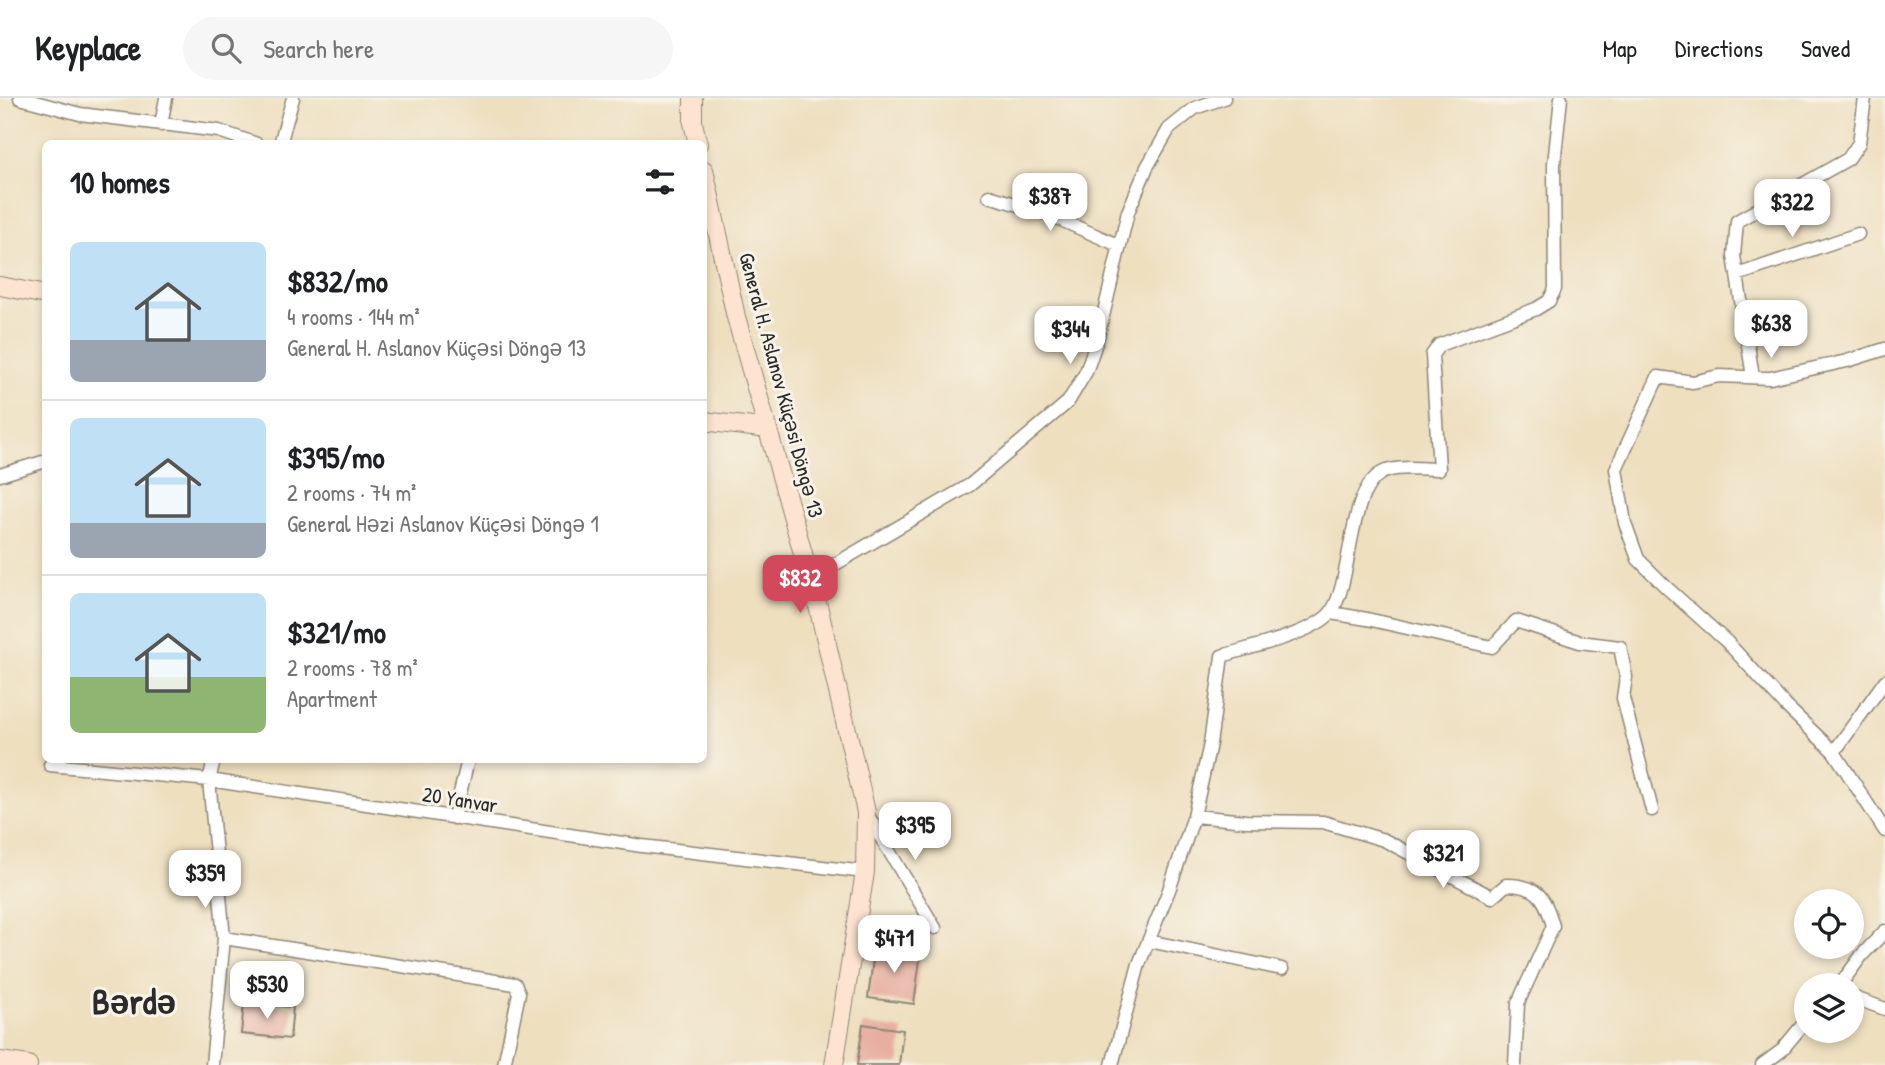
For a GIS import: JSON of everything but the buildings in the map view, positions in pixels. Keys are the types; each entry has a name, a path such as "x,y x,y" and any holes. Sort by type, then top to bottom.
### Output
{"main road":[{"path":"693,98 693,123 697,140"},
{"name":"General H. Aslanov Küçəsi Döngə 13","path":"707,185 736,317 810,579 866,812 865,872 834,1065"},
{"path":"0,286 42,294"},
{"path":"707,421 768,429"},
{"path":"0,1061 28,1065"}],"street":[{"path":"20,98 80,114 219,131 244,140"},
{"path":"161,125 166,98"},
{"path":"281,140 293,98"},
{"path":"810,579 970,485 1068,402 1086,372 1098,337 1128,212 1147,167 1169,129 1192,103 1224,98"},
{"path":"1112,1065 1139,964 1194,816 1210,744 1222,656 1314,625 1331,613 1341,589 1359,506 1370,482 1383,472 1398,469 1439,469 1432,355 1439,345 1536,309 1549,301 1555,289 1554,164 1561,98"},
{"path":"1753,377 1734,256 1737,221 1848,159 1859,143 1865,98"},
{"path":"989,196 1045,213 1120,246"},
{"path":"1737,275 1858,234"},
{"path":"1885,349 1847,361 1770,378 1718,376 1693,382 1658,377 1616,470 1625,523 1638,559 1727,642 1786,706 1834,752 1885,831"},
{"path":"0,475 42,462"},
{"path":"1331,613 1493,647 1516,621 1580,642 1620,647 1626,677 1623,698 1652,810"},
{"path":"1834,752 1885,681"},
{"path":"212,1065 224,938 209,780 213,763"},
{"path":"454,818 467,763"},
{"name":"20 Yanvar","path":"50,765 209,780 642,846 865,872"},
{"path":"1873,812 1885,802"},
{"path":"866,812 934,928"},
{"path":"1194,816 1246,821 1323,822 1384,840 1492,897 1506,885 1525,885 1542,897 1553,926 1518,1003 1515,1065"},
{"path":"1849,973 1885,931"},
{"path":"224,938 515,984 519,993 504,1065"},
{"path":"1149,941 1282,969"},
{"path":"1864,1001 1885,1009"},
{"path":"1762,1065 1781,1051 1794,1035"}],"district":[{"name":"Bərdə","path":"134,1002"}]}
